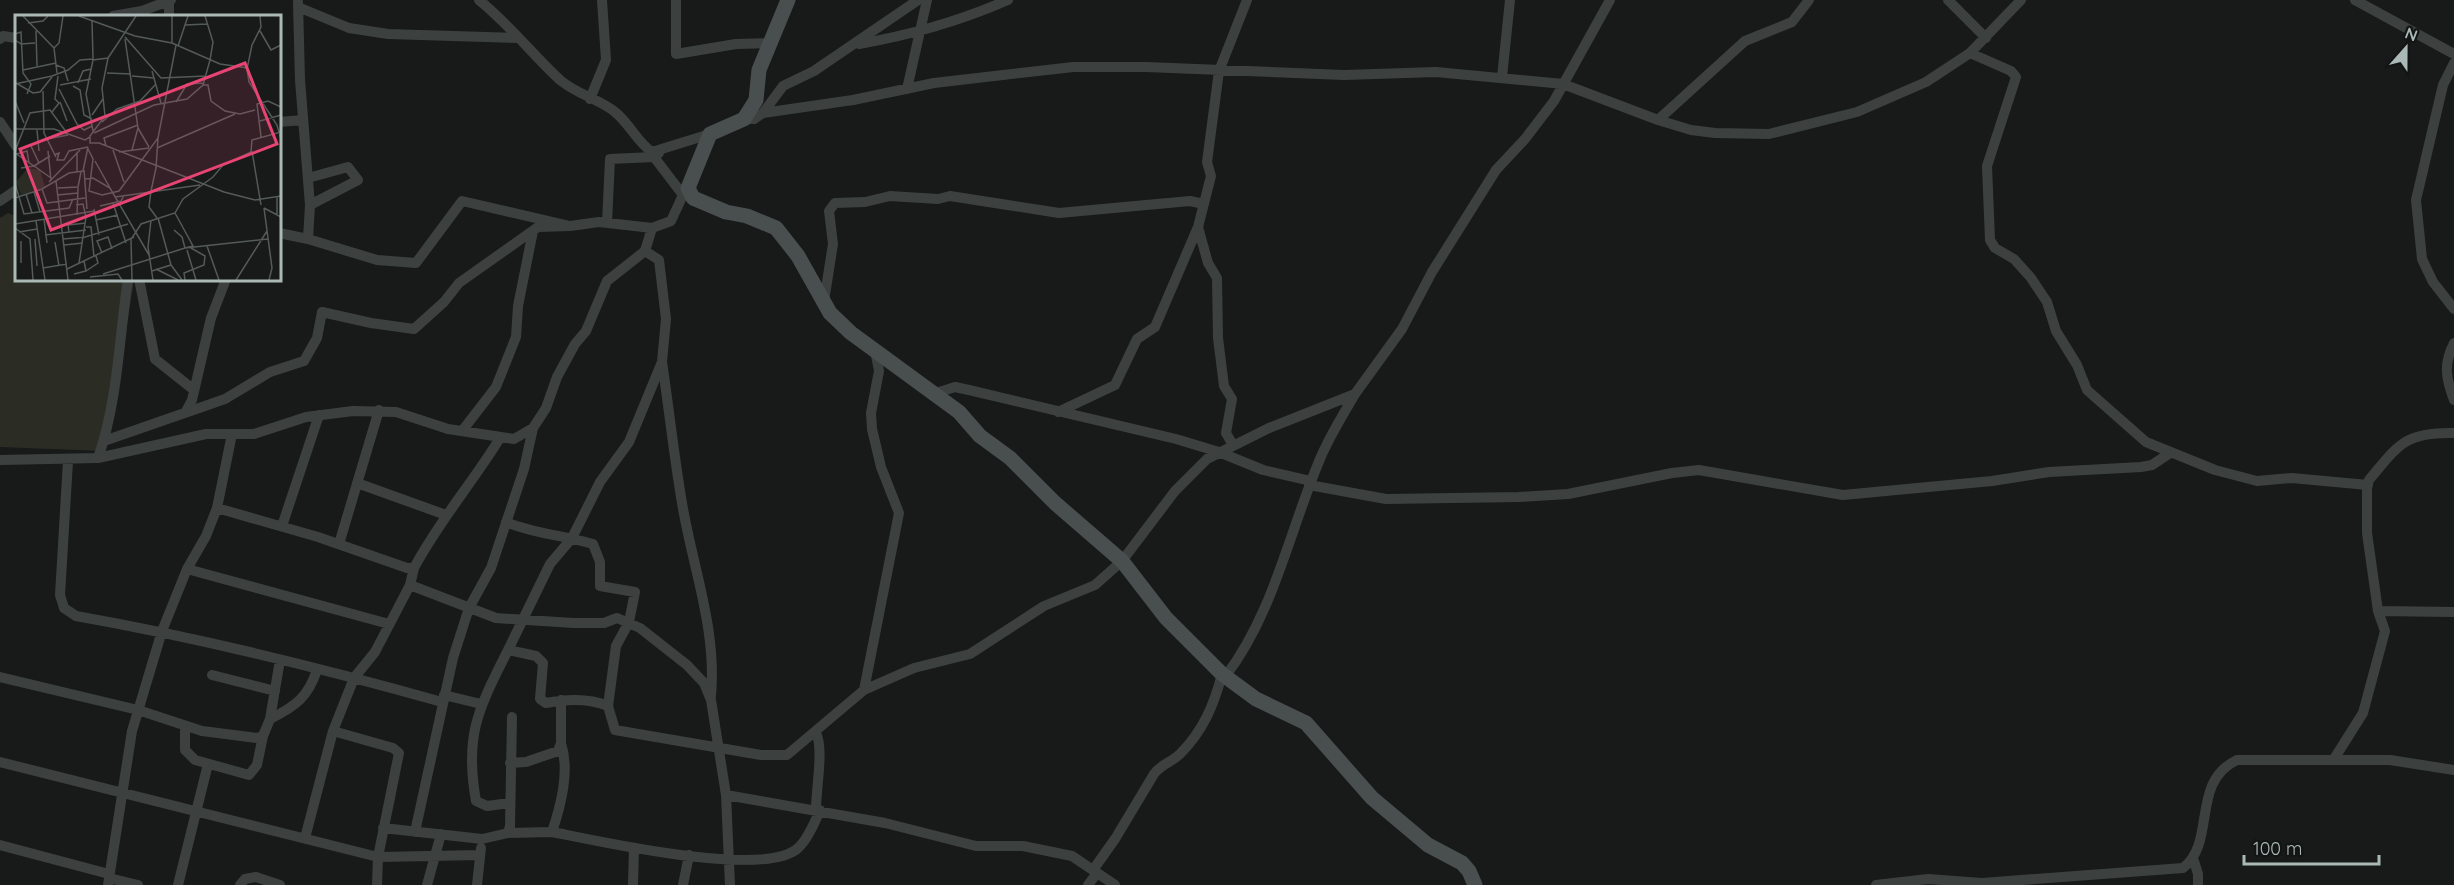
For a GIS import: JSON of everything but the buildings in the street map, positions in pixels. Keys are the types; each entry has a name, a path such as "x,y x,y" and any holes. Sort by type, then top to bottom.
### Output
{"street":[{"path":"479,0 501,18 561,81 613,110 642,145 652,152 710,134 744,119 754,119 763,113 783,86 814,71 918,0"},
{"path":"495,0 501,18"},
{"path":"590,99 606,60 602,0"},
{"path":"676,0 676,54 736,44 771,43"},
{"path":"744,119 756,99 759,70 788,0"},
{"path":"907,89 922,31 927,0"},
{"path":"855,44 922,31 1008,0"},
{"path":"1058,412 1115,385 1137,339 1155,327 1198,226 1211,176 1207,162 1219,71 1247,0"},
{"path":"1502,76 1510,0"},
{"path":"1088,885 1154,774 1160,766 1180,754 1209,717 1224,676 1251,639 1275,585 1320,456 1355,394 1402,329 1432,272 1496,170 1545,114 1610,0"},
{"path":"1658,120 1745,41 1792,22 1809,0"},
{"path":"1948,0 1986,38"},
{"path":"763,113 987,75 1062,67 1146,67 1344,75 1436,72 1502,76 1563,84 1658,120 1715,133 1769,134 1857,112 1926,82 1970,53 2022,0"},
{"path":"2355,0 2454,54"},
{"path":"121,15 170,1"},
{"path":"308,239 310,205 303,120 298,3 349,28 388,34 519,38"},
{"path":"0,39 3,36 15,38"},
{"path":"1970,53 2011,70 2016,78 1987,166 1990,240 1995,248 2014,259 2031,278 2047,302 2056,331 2077,365 2087,390 2146,442 2215,470 2257,481 2292,478 2368,485"},
{"path":"2454,63 2443,85 2416,200 2422,259 2433,282 2454,309"},
{"path":"280,122 303,120"},
{"path":"0,122 15,144"},
{"path":"104,441 225,399 270,372 304,361 317,338 322,312 371,323 414,328 444,302 459,283 537,227 607,223 652,228 671,221 686,194 710,134"},
{"path":"607,223 610,159 654,157 663,150"},
{"path":"654,157 686,194 726,212 747,216 776,228 798,256 830,313 851,333 959,412 980,436 1010,458 1055,503 1122,561 1166,618 1224,676 1256,699 1306,723 1372,798 1428,845 1462,863 1469,871 1475,885"},
{"path":"308,178 348,167 358,180 310,205"},
{"path":"1,201 15,191"},
{"path":"824,301 833,244 829,212 835,203 865,202 890,196 938,199 950,196 1059,213 1190,201 1204,204"},
{"path":"280,233 308,239 377,260 416,263 462,201 570,226"},
{"path":"1198,226 1208,263 1217,278 1218,338 1224,386 1232,399 1226,433 1233,445"},
{"path":"415,832 443,699 469,608 491,568 524,469 533,428 546,408 568,357 586,331 607,281 645,251 652,228"},
{"path":"462,431 496,387 516,337 518,306 533,231"},
{"path":"645,251 659,260 666,319 662,362 682,503 705,607 714,663 711,700 726,795 730,885"},
{"path":"98,458 104,441 128,280"},
{"path":"139,280 155,359 194,390"},
{"path":"185,413 194,390 211,318 226,280"},
{"path":"2454,343 2448,358 2445,377 2454,400"},
{"path":"864,690 899,513 881,466 872,429 871,413 879,371 874,350"},
{"path":"510,803 487,806 476,801 471,746 480,704 525,619 550,564 572,538 600,482 629,442 662,362"},
{"path":"933,394 955,387 1176,439 1219,452 1263,470 1310,483 1386,499 1507,498 1568,494 1672,473 1699,470 1843,495 1992,481 2094,467 2141,467 2160,461 2170,453"},
{"path":"506,522 531,533 572,538 592,544 600,562 600,586 635,592 629,622 616,646 608,706 615,730 761,755 787,755 816,733 864,690 914,668 970,654 1044,606 1095,585 1122,561 1190,474 1219,452 1269,428 1355,394"},
{"path":"0,460 68,461 98,458 206,434 254,434 319,415 379,410 410,415 462,431 500,438 514,439 533,428"},
{"path":"339,544 379,410"},
{"path":"282,526 319,415"},
{"path":"2334,759 2363,713 2385,631 2378,611 2367,533 2368,485 2378,469 2408,439 2421,434 2454,433"},
{"path":"109,879 132,731 162,631 187,568 206,536 217,508 232,434"},
{"path":"305,838 333,731 354,678 375,652 410,585 414,568 446,515 480,471 500,438"},
{"path":"68,461 60,595 64,608 76,616 162,631 443,699 480,704"},
{"path":"357,483 446,515"},
{"path":"217,508 282,526 407,568 414,568"},
{"path":"187,568 389,624"},
{"path":"410,585 496,618 604,622 617,618 629,622 687,665 704,683 711,700"},
{"path":"2378,611 2454,612"},
{"path":"508,650 536,656 543,663 540,699 546,703 561,700 596,701 608,706"},
{"path":"184,726 185,750 195,760 249,775 257,765 263,736 270,719 280,660"},
{"path":"270,719 286,711 310,692 317,670"},
{"path":"212,675 275,692"},
{"path":"0,677 138,710 202,731 257,738 263,736"},
{"path":"552,832 564,788 561,700"},
{"path":"508,833 512,717"},
{"path":"333,731 393,748 399,753 378,857 377,885"},
{"path":"383,828 482,839 508,833 552,832 634,848 689,855 730,860 769,859 797,849 815,823 818,810 817,772 821,750 816,733"},
{"path":"510,763 544,757 558,751 561,744"},
{"path":"1876,885 1928,879 1982,883 2183,868 2193,858 2212,783 2228,764 2249,758 2390,760 2454,770"},
{"path":"0,762 378,857 480,855"},
{"path":"178,885 194,812 208,764"},
{"path":"726,795 818,810 926,832 976,846 1023,846 1072,856 1115,885"},
{"path":"427,885 441,834"},
{"path":"477,885 482,839"},
{"path":"0,844 109,879 138,885"},
{"path":"633,885 634,848"},
{"path":"683,885 689,855"},
{"path":"2193,858 2198,874 2198,885"},
{"path":"240,885 245,879 256,877 280,885"}],"shaded area":[{"path":"8,213 15,216 15,280 134,281 106,451 0,447 0,218"}]}
